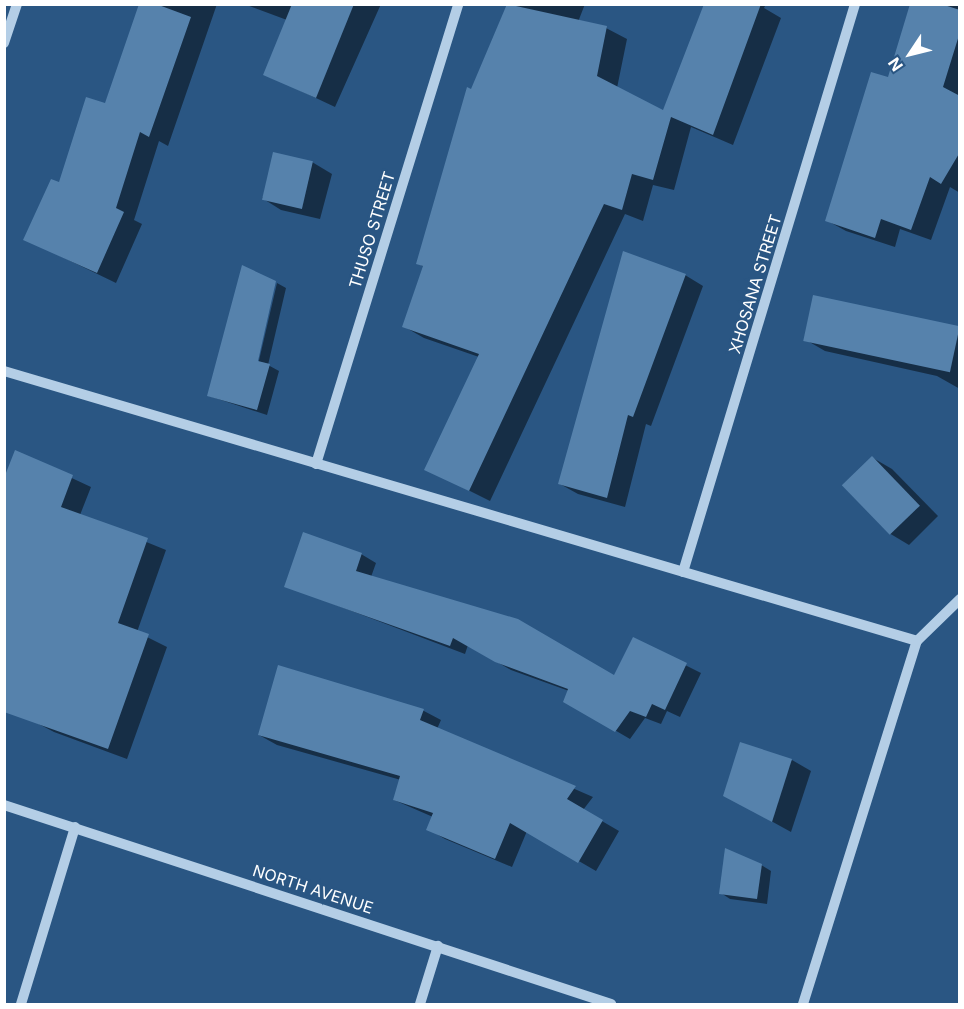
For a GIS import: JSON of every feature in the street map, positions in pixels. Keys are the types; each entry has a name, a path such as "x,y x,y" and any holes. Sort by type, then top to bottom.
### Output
{"street":[{"path":"4,43 17,4"},
{"name":"THUSO STREET","path":"316,464 458,4"},
{"name":"XHOSANA STREET","path":"683,572 855,4"},
{"path":"4,371 917,641"},
{"path":"803,1005 917,641 960,599"},
{"name":"NORTH AVENUE","path":"4,806 75,827 438,946 611,1005"},
{"path":"21,1005 75,827"},
{"path":"420,1005 438,946"}],"building":[{"path":"139,4 156,4 191,17 149,137 140,132 116,208 124,212 97,273 23,240 51,179 59,182 86,97 105,103"},
{"path":"292,4 354,4 316,98 263,75"},
{"path":"507,4 607,26 597,76 663,110 704,4 761,4 713,135 671,117 653,180 632,174 622,210 604,204 469,491 424,470 479,354 402,327 423,266 416,264 467,87 471,89"},
{"path":"910,4 941,4 960,10 960,32 943,87 960,96 960,152 941,184 930,177 911,230 881,219 875,238 825,221 871,72 888,77"},
{"path":"273,152 313,161 302,209 262,200"},
{"path":"623,251 686,274 633,417 628,415 607,498 558,484"},
{"path":"242,265 276,281 258,361 270,364 257,410 207,396"},
{"path":"813,295 960,326 950,372 803,341"},
{"path":"15,450 73,475 61,507 148,538 118,623 149,634 108,749 4,712 4,478"},
{"path":"872,456 920,506 890,535 842,485"},
{"path":"303,532 362,553 356,571 518,619 614,675 633,637 687,663 665,710 652,704 646,717 630,711 615,732 563,702 568,689 495,662 453,638 450,646 284,587"},
{"path":"278,665 424,709 420,720 576,786 567,799 603,820 578,863 510,823 495,859 426,830 433,813 393,800 400,776 258,735"},
{"path":"740,742 792,759 772,822 723,796"},
{"path":"725,848 762,864 757,899 719,894"}]}
